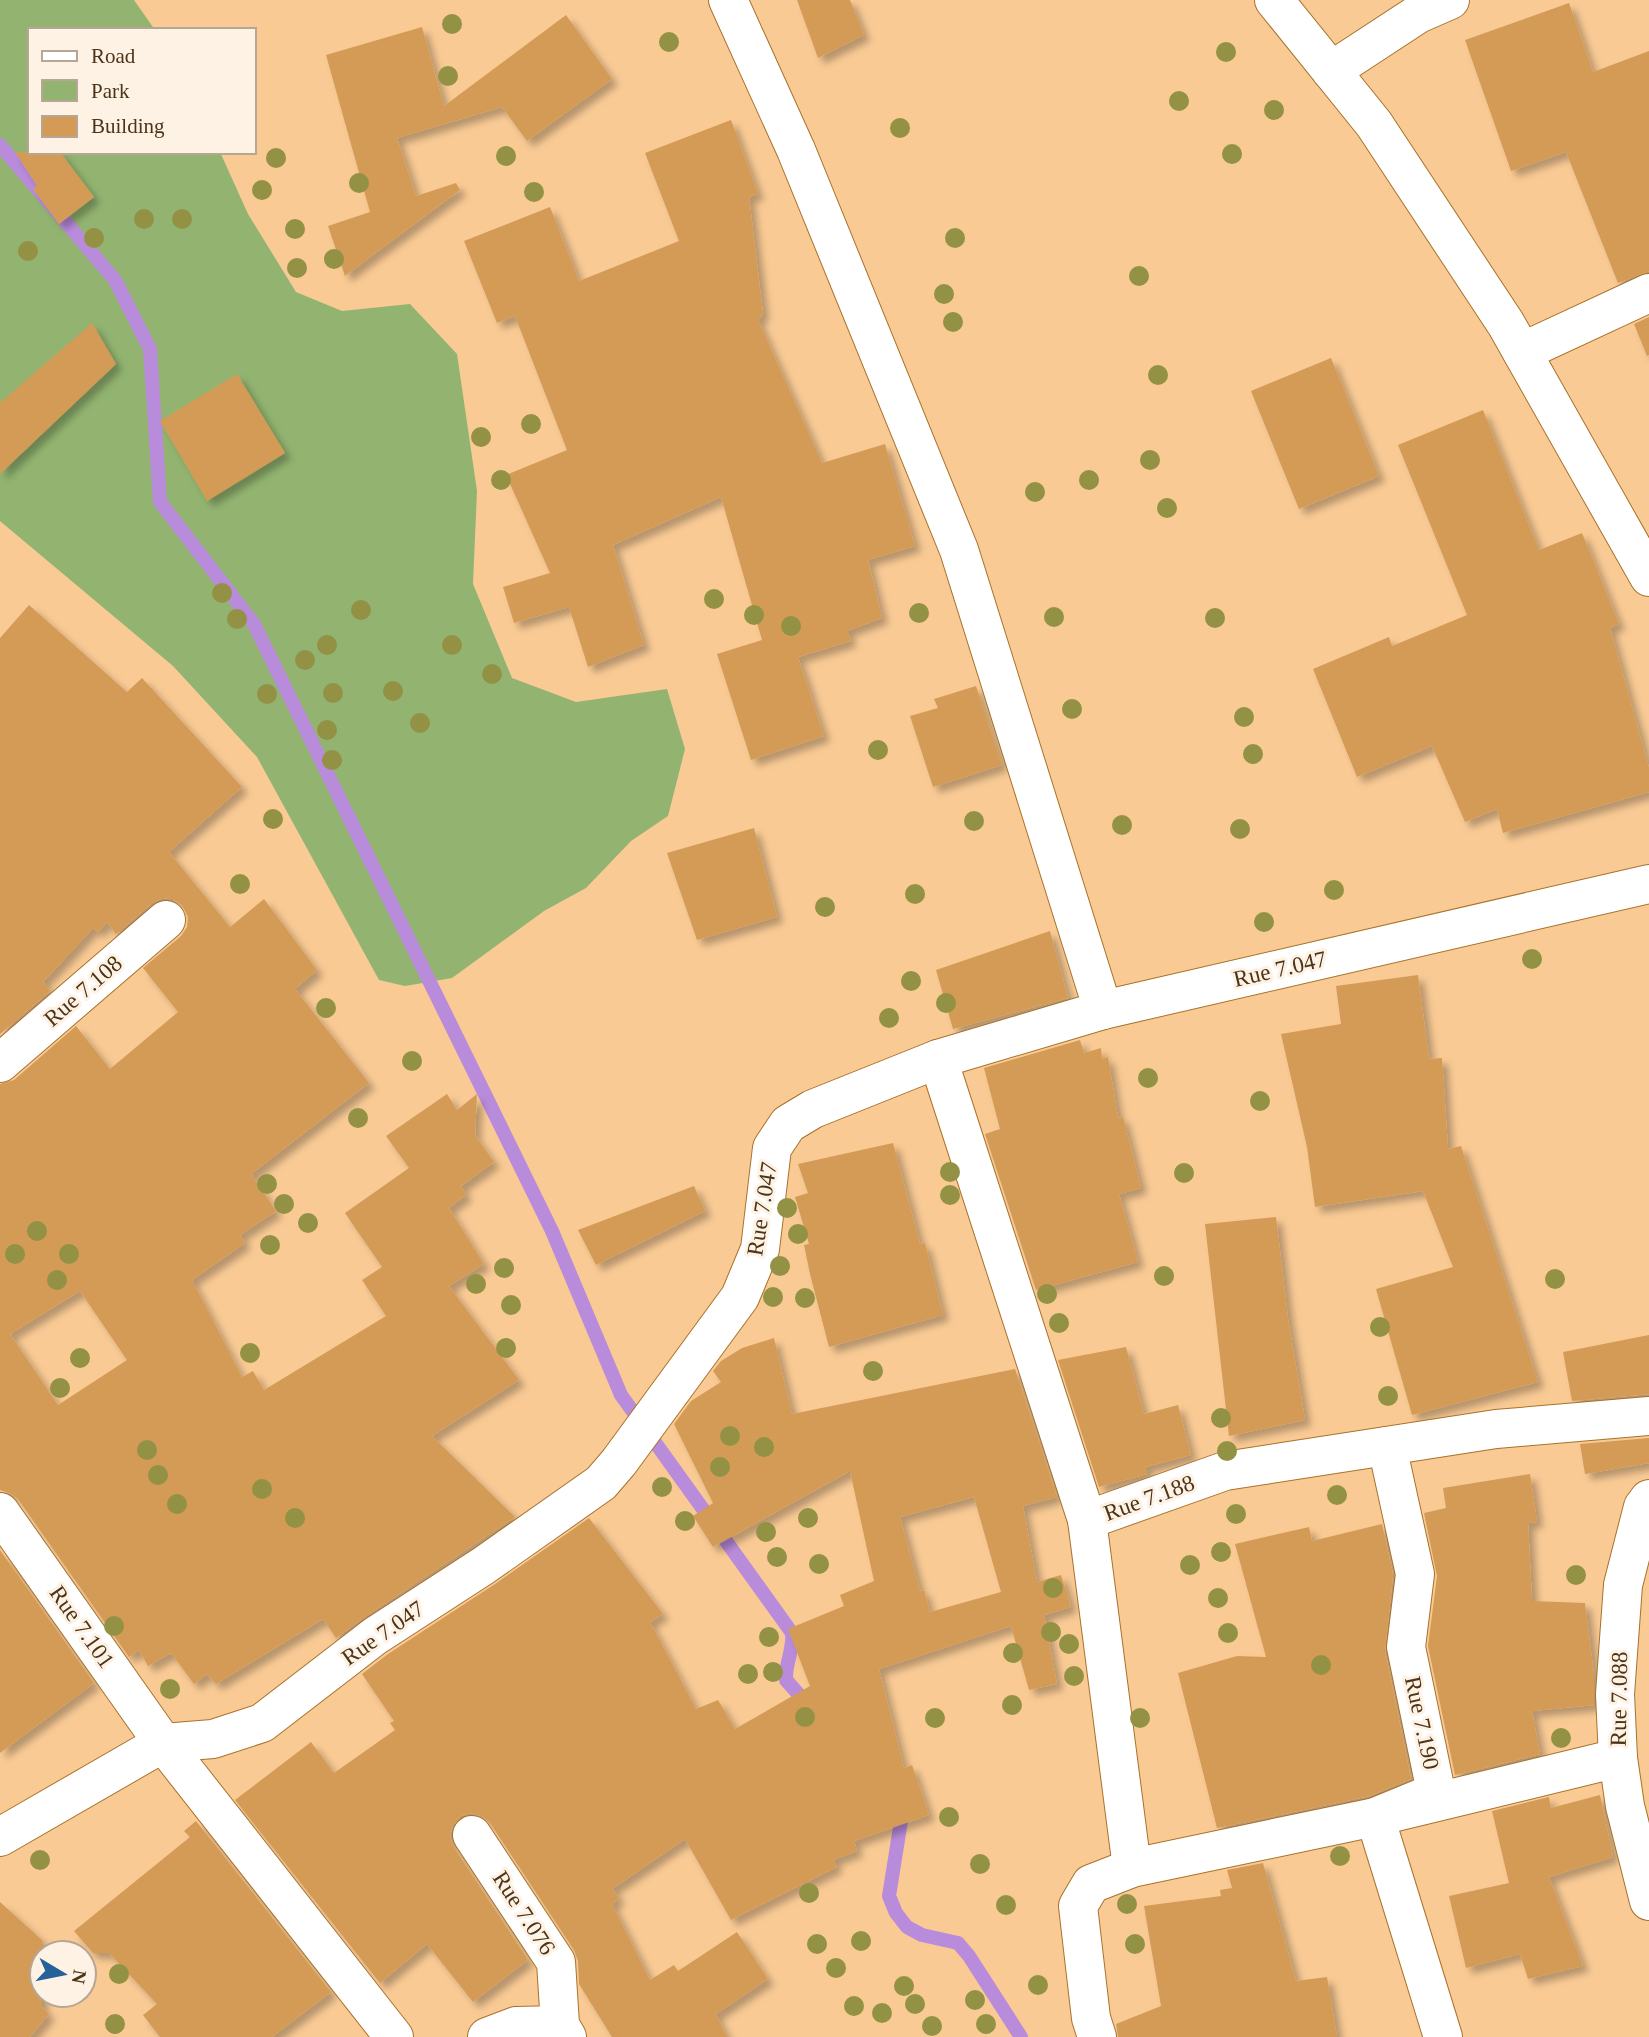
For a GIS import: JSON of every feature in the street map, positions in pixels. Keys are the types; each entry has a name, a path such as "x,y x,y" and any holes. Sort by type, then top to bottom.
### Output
{"street":[{"path":"728,0 796,150 959,550 1103,1010"},
{"path":"1274,0 1374,124 1506,324 1649,578"},
{"path":"1331,71 1418,13 1450,0"},
{"path":"1522,352 1649,293"},
{"name":"Rue 7.047","path":"0,1837 163,1743 213,1739 262,1723 375,1636 483,1566 601,1483 740,1297 760,1249 772,1148 788,1124 813,1109 938,1059 1103,1010 1649,884"},
{"name":"Rue 7.108","path":"0,1063 166,920"},
{"name":"Rue 7.188","path":"938,1059 1087,1520 1225,1471 1496,1429 1649,1416"},
{"name":"Rue 7.190","path":"1375,1817 1436,1792 1406,1647 1415,1574 1387,1446"},
{"name":"Rue 7.088","path":"1649,1499 1643,1507 1623,1585 1615,1694 1618,1758 1625,1806 1649,1901"},
{"name":"Rue 7.101","path":"0,1512 163,1743 394,2037"},
{"path":"1087,1520 1132,1868"},
{"path":"1097,2037 1091,2018 1078,1906 1091,1884 1132,1868 1375,1817 1618,1758"},
{"path":"1375,1817 1443,2037"},
{"name":"Rue 7.076","path":"472,1835 556,1962 564,2031"},
{"path":"487,2037 516,2026 564,2031"}],"green space":[{"path":"0,0 134,0 154,28 28,28 28,154 221,154 248,214 296,292 342,311 410,304 457,354 477,491 473,584 512,678 576,702 667,689 685,749 668,816 631,841 586,888 544,911 452,978 405,986 379,980 257,757 173,666 0,521"}],"building":[{"path":"797,0 850,0 864,35 818,58"},
{"path":"1569,3 1593,72 1649,51 1649,271 1618,283 1566,152 1511,171 1465,40"},
{"path":"566,15 612,79 527,141 502,107 397,138 416,196 456,183 460,190 345,276 328,226 370,212 326,55 422,27 444,106"},
{"path":"731,120 758,194 749,197 763,314 758,320 822,463 885,444 915,546 868,560 882,618 847,631 851,641 798,657 824,736 751,760 717,654 762,640 721,497 613,545 644,645 588,667 569,607 514,623 503,587 550,573 506,475 567,450 515,316 497,323 464,241 550,207 579,281 679,241 645,153"},
{"path":"15,152 62,154 94,197 59,224 33,189 37,186"},
{"path":"1649,317 1649,355 1647,356 1634,324"},
{"path":"92,323 116,364 0,474 0,403"},
{"path":"1331,358 1379,476 1299,509 1251,391"},
{"path":"237,374 285,453 207,501 160,421"},
{"path":"1483,410 1539,550 1582,533 1619,624 1610,628 1649,768 1649,792 1503,833 1497,809 1465,822 1432,746 1357,777 1313,669 1389,637 1392,646 1467,615 1398,445"},
{"path":"29,605 127,692 142,678 242,787 169,852 230,927 264,899 317,970 295,989 369,1083 251,1174 276,1211 240,1235 245,1243 192,1280 242,1377 253,1371 264,1390 386,1316 362,1280 382,1267 345,1213 409,1168 386,1136 447,1094 457,1110 477,1094 475,1135 494,1162 461,1186 466,1195 449,1208 484,1264 449,1286 519,1380 432,1436 515,1517 336,1638 323,1619 216,1684 207,1674 194,1684 171,1653 148,1666 139,1650 129,1657 18,1499 0,1490 0,1084 14,1080 76,1026 110,1069 178,1012 143,968 181,936 187,927 188,917 182,905 173,899 163,898 152,903 116,934 107,922 98,932 93,928 43,982 50,991 0,1034 0,638","holes":["80,1291 127,1360 58,1405 10,1334"]},
{"path":"976,686 1002,765 933,787 910,716 938,708 934,699"},
{"path":"754,828 777,917 697,940 667,853"},
{"path":"1050,931 1068,998 953,1029 936,970"},
{"path":"1418,975 1429,1059 1442,1058 1448,1149 1461,1146 1538,1382 1412,1415 1376,1289 1453,1267 1423,1191 1315,1207 1307,1147 1281,1034 1341,1024 1336,986"},
{"path":"1080,1040 1084,1053 1101,1048 1102,1059 1108,1057 1118,1118 1123,1117 1141,1188 1119,1194 1138,1262 1036,1290 985,1134 1000,1129 984,1068"},
{"path":"893,1143 920,1244 925,1243 943,1315 829,1347 804,1245 809,1244 795,1197 808,1193 798,1164"},
{"path":"694,1186 705,1211 596,1265 578,1230"},
{"path":"1276,1217 1288,1319 1305,1420 1229,1436 1205,1224"},
{"path":"1649,1335 1649,1394 1572,1401 1563,1352"},
{"path":"774,1338 792,1414 1015,1369 1057,1497 1023,1506 1037,1582 1061,1575 1071,1607 1044,1615 1057,1684 1029,1690 1011,1626 879,1669 904,1768 912,1765 929,1815 854,1841 857,1851 833,1860 837,1867 731,1920 685,1839 612,1889 619,1898 612,1904 650,1980 674,1965 678,1971 737,1932 768,1979 716,2014 727,2037 612,2037 579,1984 578,1961 574,1950 490,1823 482,1816 471,1813 461,1816 453,1825 450,1836 453,1846 528,1960 473,2002 427,1944 380,1983 235,1800 311,1742 334,1773 395,1730 390,1723 394,1721 362,1674 589,1518 663,1614 650,1622 696,1709 718,1700 735,1729 810,1686 788,1629 844,1606 840,1595 874,1581 850,1471 713,1547 693,1516 713,1503 674,1424 691,1401 721,1382 713,1371 721,1361 742,1348","holes":["974,1497 1001,1592 930,1612 924,1590 920,1591 900,1517"]},
{"path":"1126,1347 1144,1414 1178,1405 1191,1455 1145,1467 1147,1474 1099,1487 1058,1360"},
{"path":"1649,1438 1649,1463 1585,1474 1580,1444"},
{"path":"1530,1474 1537,1522 1528,1523 1532,1601 1585,1603 1594,1676 1594,1705 1532,1711 1540,1754 1455,1775 1428,1646 1437,1576 1424,1513 1446,1508 1443,1488"},
{"path":"1382,1524 1393,1575 1385,1651 1411,1779 1369,1796 1217,1828 1178,1673 1237,1656 1266,1657 1235,1544 1309,1527 1312,1541"},
{"path":"0,1550 94,1683 0,1753"},
{"path":"1600,1795 1613,1857 1549,1877 1583,1966 1528,1979 1520,1954 1466,1968 1449,1896 1509,1883 1492,1811 1549,1797 1551,1808"},
{"path":"196,1821 331,1992 272,2037 160,2037 143,2015 157,2004 109,1953 98,1953 98,1939 81,1939 74,1931 190,1837 184,1831"},
{"path":"1263,1863 1296,1981 1327,1977 1337,2037 1118,2037 1116,2024 1161,2006 1144,1906 1221,1896 1220,1890 1232,1888 1227,1870"},
{"path":"0,1902 41,1939 28,1939 28,2009 44,2009 49,2014 30,2037 0,2037"}],"waterway":[{"path":"0,145 115,280 150,349 160,502 254,624 552,1231 621,1395 792,1633 786,1680 809,1706"},
{"path":"900,1807 901,1821 889,1896 896,1913 907,1927 922,1935 958,1943 1021,2037"}]}
